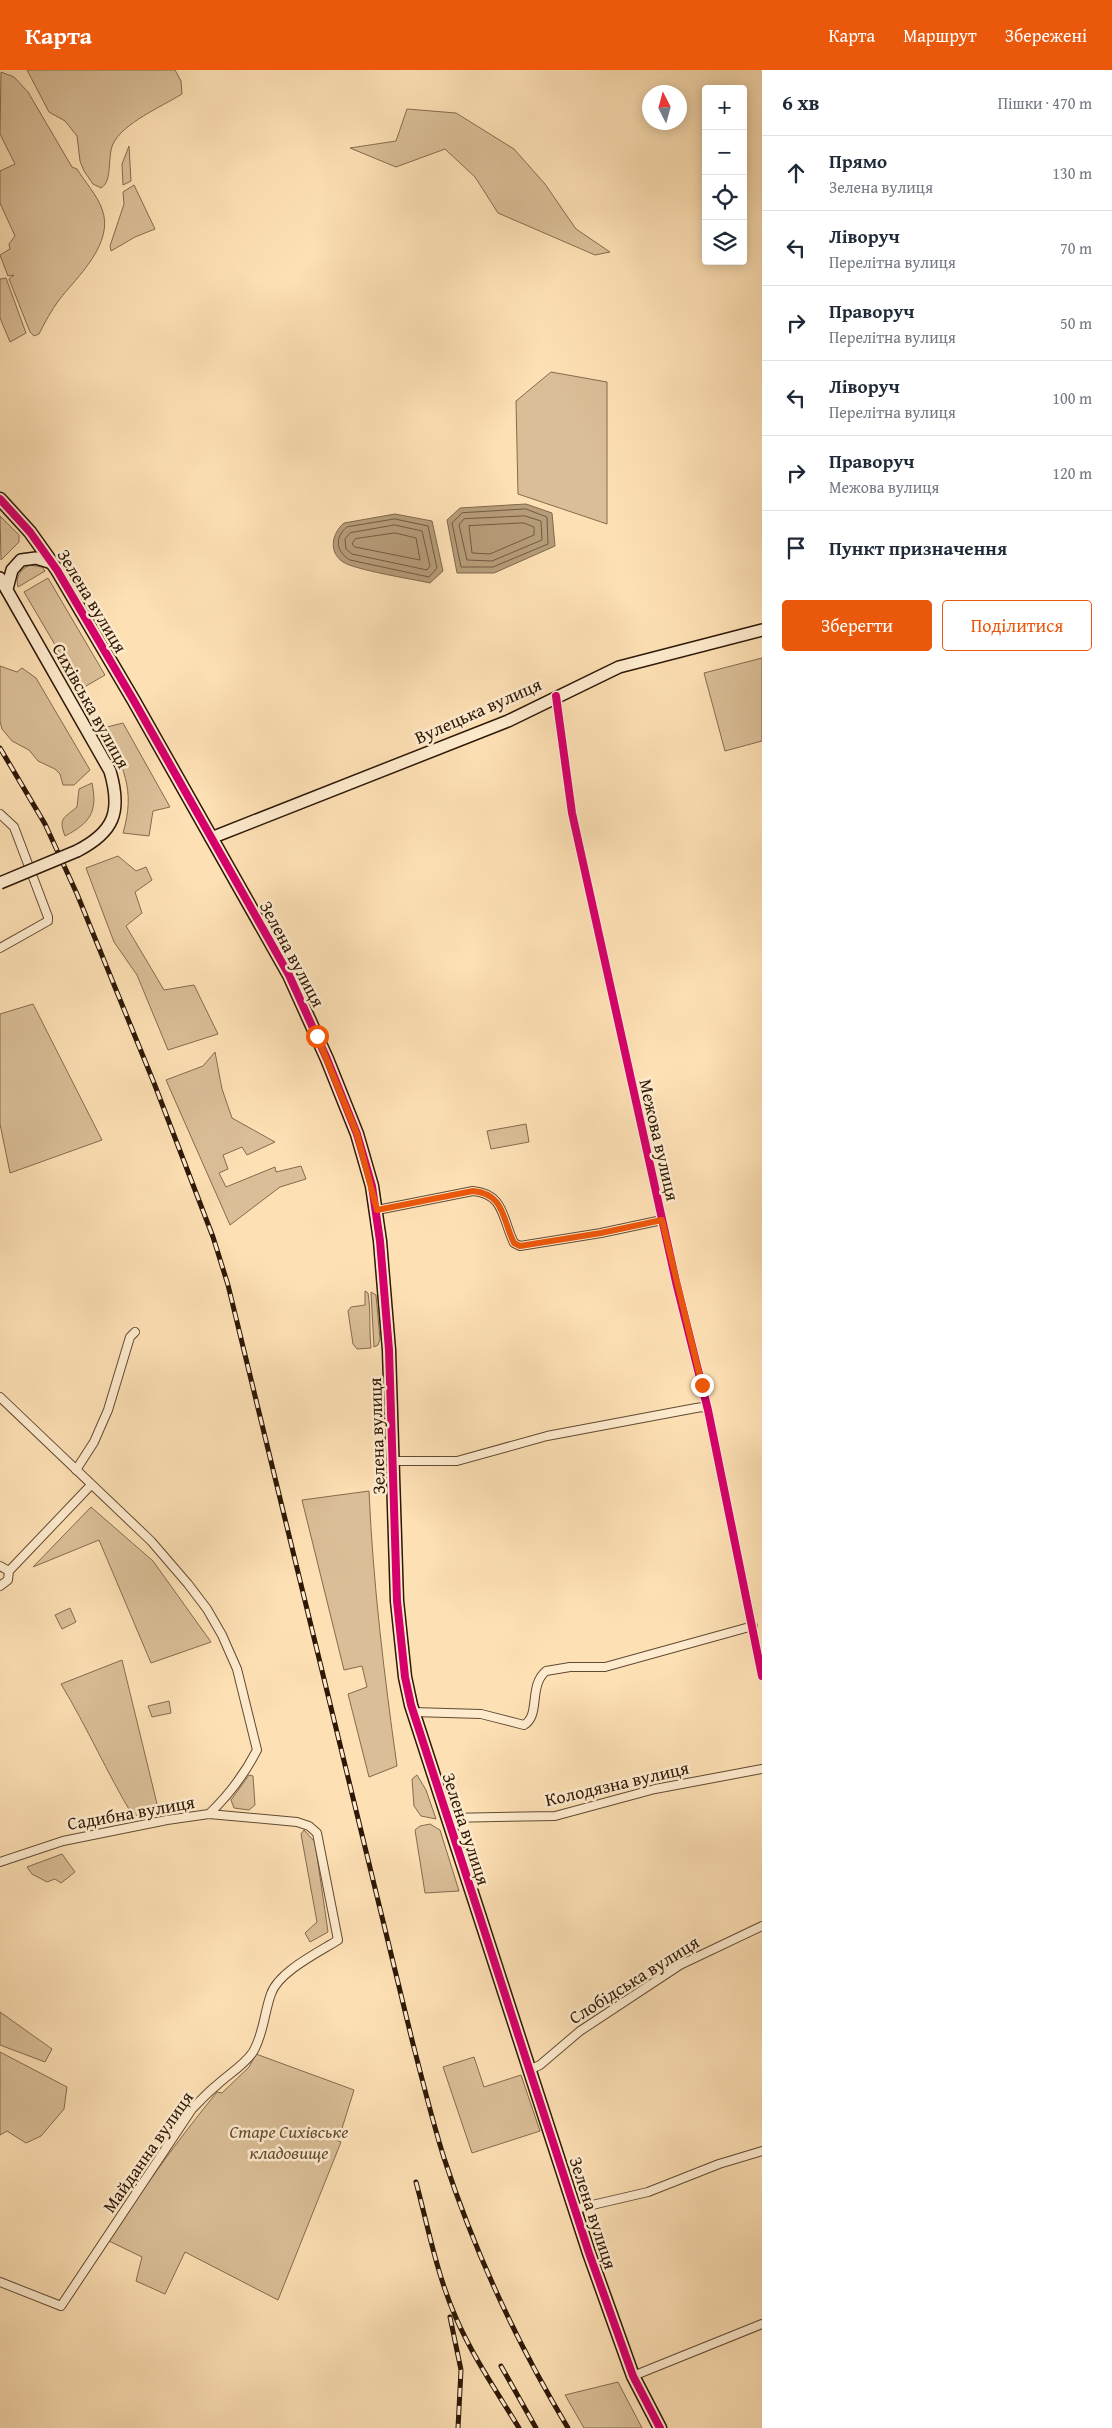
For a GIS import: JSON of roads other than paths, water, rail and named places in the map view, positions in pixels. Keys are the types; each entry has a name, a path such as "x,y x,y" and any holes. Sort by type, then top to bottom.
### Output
{"main road":[{"name":"Зелена вулиця","path":"0,499 30,532 52,563 124,684 289,975 312,1024 357,1134 377,1210 389,1348 398,1625 412,1712 529,2070 633,2376 660,2428"}],"street":[{"path":"7,589 12,570 21,560 36,558 52,563"},
{"name":"Сихівська вулиця","path":"0,578 110,771 114,788 114,807 109,825 103,835 76,851 0,883"},
{"name":"Вулецька вулиця","path":"211,838 508,721 619,666 762,630"},
{"name":"Межова вулиця","path":"556,696 572,813 662,1220 708,1410 762,1676"},
{"path":"0,814 14,828 48,917 48,921 0,948"},
{"path":"377,1210 473,1191 483,1192 491,1196 498,1203 514,1243 520,1246 601,1233 662,1220"},
{"path":"76,1470 94,1442 108,1410 130,1337 135,1332"},
{"path":"0,1396 151,1541 188,1584 222,1635 237,1669 257,1750 230,1794 209,1814"},
{"path":"394,1461 457,1461 547,1436 696,1408 708,1410"},
{"path":"0,1586 8,1580 9,1571 91,1485"},
{"path":"0,1566 9,1571"},
{"path":"412,1712 481,1714 524,1724 532,1717 537,1682 546,1671 604,1667 753,1626"},
{"name":"Колодязна вулиця","path":"447,1818 555,1816 655,1789 762,1769"},
{"name":"Садибна вулиця","path":"0,1862 28,1851 90,1834 139,1824 209,1814 271,1820"},
{"name":"Майданна вулиця","path":"0,2282 61,2306 192,2109 246,2061 253,2051 263,2028 270,1996 276,1983 286,1973 338,1940 317,1833 303,1824 271,1820"},
{"name":"Слобідська вулиця","path":"529,2070 540,2065 555,2050 580,2031 680,1966 762,1926"},
{"path":"575,2208 648,2192 719,2164 762,2151"},
{"path":"633,2376 762,2324"}],"water":[{"path":"526,504 552,513 555,546 494,573 457,573 447,520 460,508"},
{"path":"395,514 432,521 443,571 430,583 349,565 338,558 335,553 334,537 344,523"}],"railway":[{"path":"0,748 45,824 77,894 154,1083 213,1237 228,1285 413,2044 440,2144 469,2228 498,2297 531,2363 568,2428"},
{"path":"416,2182 438,2268 449,2302 478,2360 519,2428"},
{"path":"450,2317 461,2370 458,2428"},
{"path":"501,2366 536,2428"}],"park label":[{"name":"Старе Сихівське кладовище","path":"289,2142"}]}
